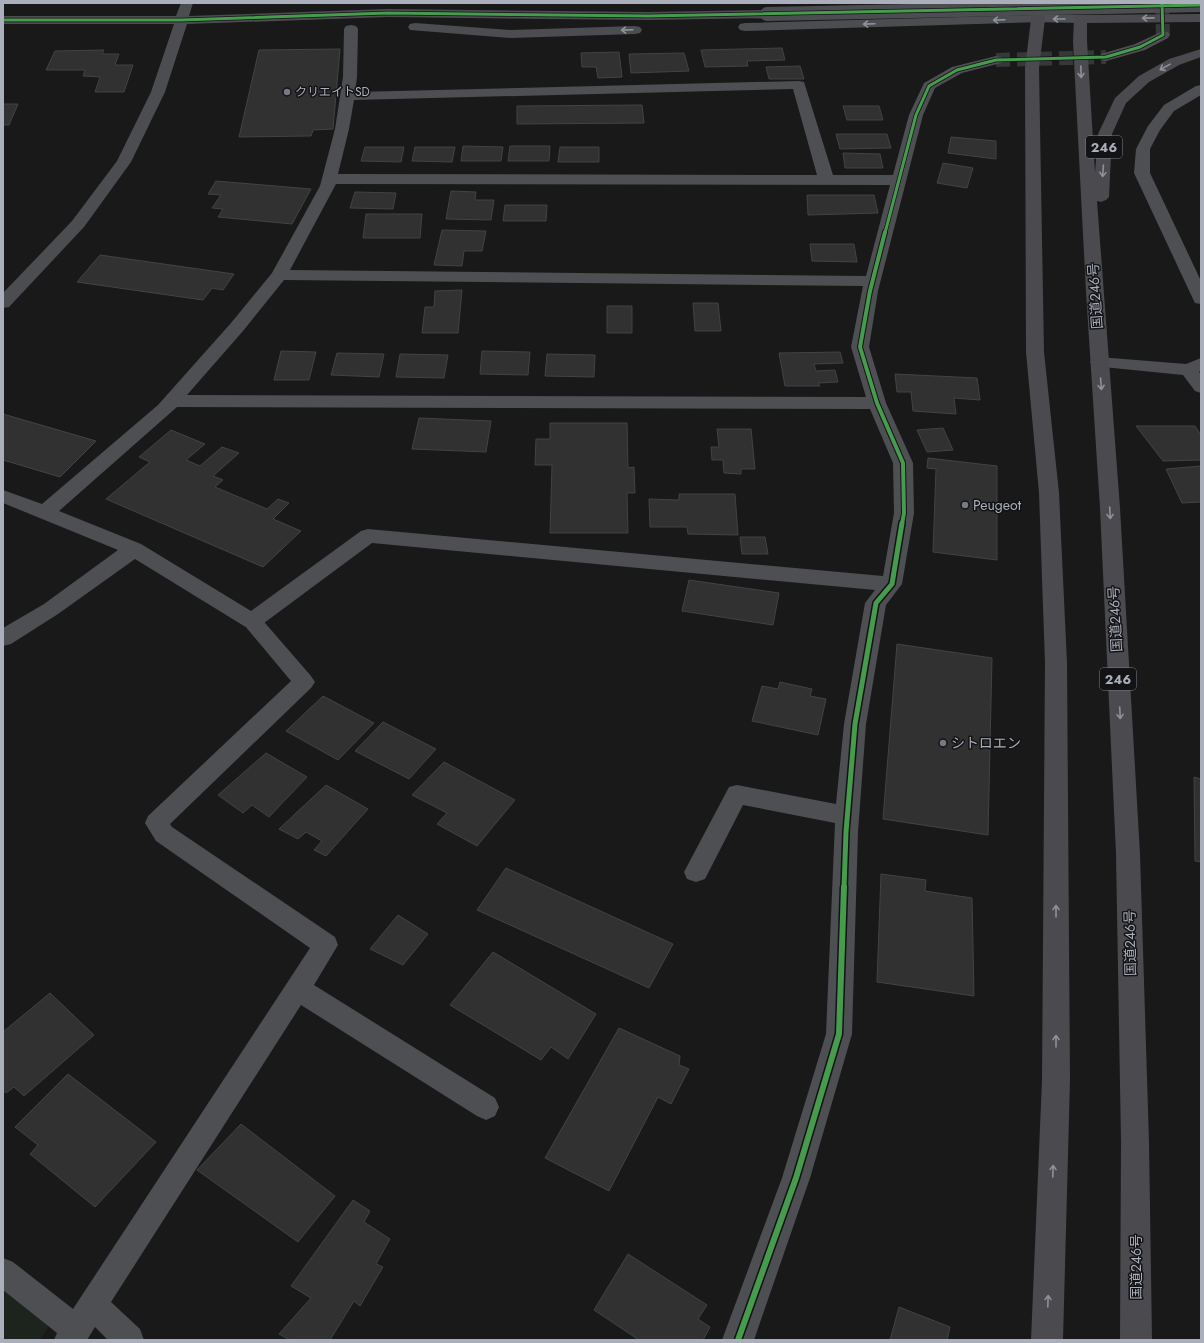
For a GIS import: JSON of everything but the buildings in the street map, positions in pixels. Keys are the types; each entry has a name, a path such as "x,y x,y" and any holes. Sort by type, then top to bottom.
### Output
{"highway":[{"path":"1038,11 1032,68 1035,352 1049,493 1056,663 1056,1080 1047,1340"},
{"path":"1081,19 1201,18"},
{"name":"国道246号","path":"1081,19 1080,42 1082,92 1094,292 1110,508 1128,854 1135,1142 1136,1340"},
{"name":"246","path":"1094,292 1105,134 1113,116 1120,101 1144,79 1174,62 1201,53"}],"street":[{"path":"3,303 78,224 124,162 158,92 187,3"},
{"path":"366,25 517,3"},
{"path":"3,32 179,26 527,23 648,16 1201,5"},
{"path":"735,27 1038,11 1081,19"},
{"path":"3,20 179,26 233,31"},
{"path":"366,25 511,34 647,30"},
{"path":"46,512 173,401 237,327 279,275 328,186 342,129 350,77 366,25"},
{"path":"1106,57 1140,47 1163,35"},
{"path":"738,1340 796,1178 839,1034 848,816 855,724 876,603 892,584 904,513 902,462 877,403 860,347 872,281 916,115 929,86 957,70 996,60"},
{"path":"347,96 799,84 826,179"},
{"path":"1201,88 1169,108 1153,129 1143,149 1142,173 1201,299"},
{"path":"329,179 899,180"},
{"path":"279,275 872,281"},
{"path":"1099,362 1195,367 1201,387"},
{"path":"173,401 877,403"},
{"path":"3,496 46,512 134,549 252,621 368,536 892,584"},
{"path":"3,638 51,609 134,549"},
{"path":"696,872 736,794 848,816"}],"lane":[{"path":"3,1272 72,1335 326,946 164,834 156,823 304,682 252,621"},
{"path":"298,989 486,1108"},
{"path":"93,1304 129,1340"}],"shaded area":[{"path":"3,1273 56,1315 40,1340 3,1340"}],"tunnel":[{"path":"1162,3 1163,35"},
{"path":"996,60 1106,57"}],"cycle path":[{"path":"738,1340 796,1178 839,1034 846,832 855,724 876,603 892,584 904,513 903,463 877,403 860,347 870,291 916,115 929,86 957,70 996,60 1106,57 1140,47 1163,35 1162,3"},
{"path":"3,20 181,20 388,13 648,16 1201,5"}],"place":[{"name":"クリエイトSD","path":"287,92"},
{"name":"Peugeot","path":"965,505"},
{"name":"シトロエン","path":"943,743"}]}
